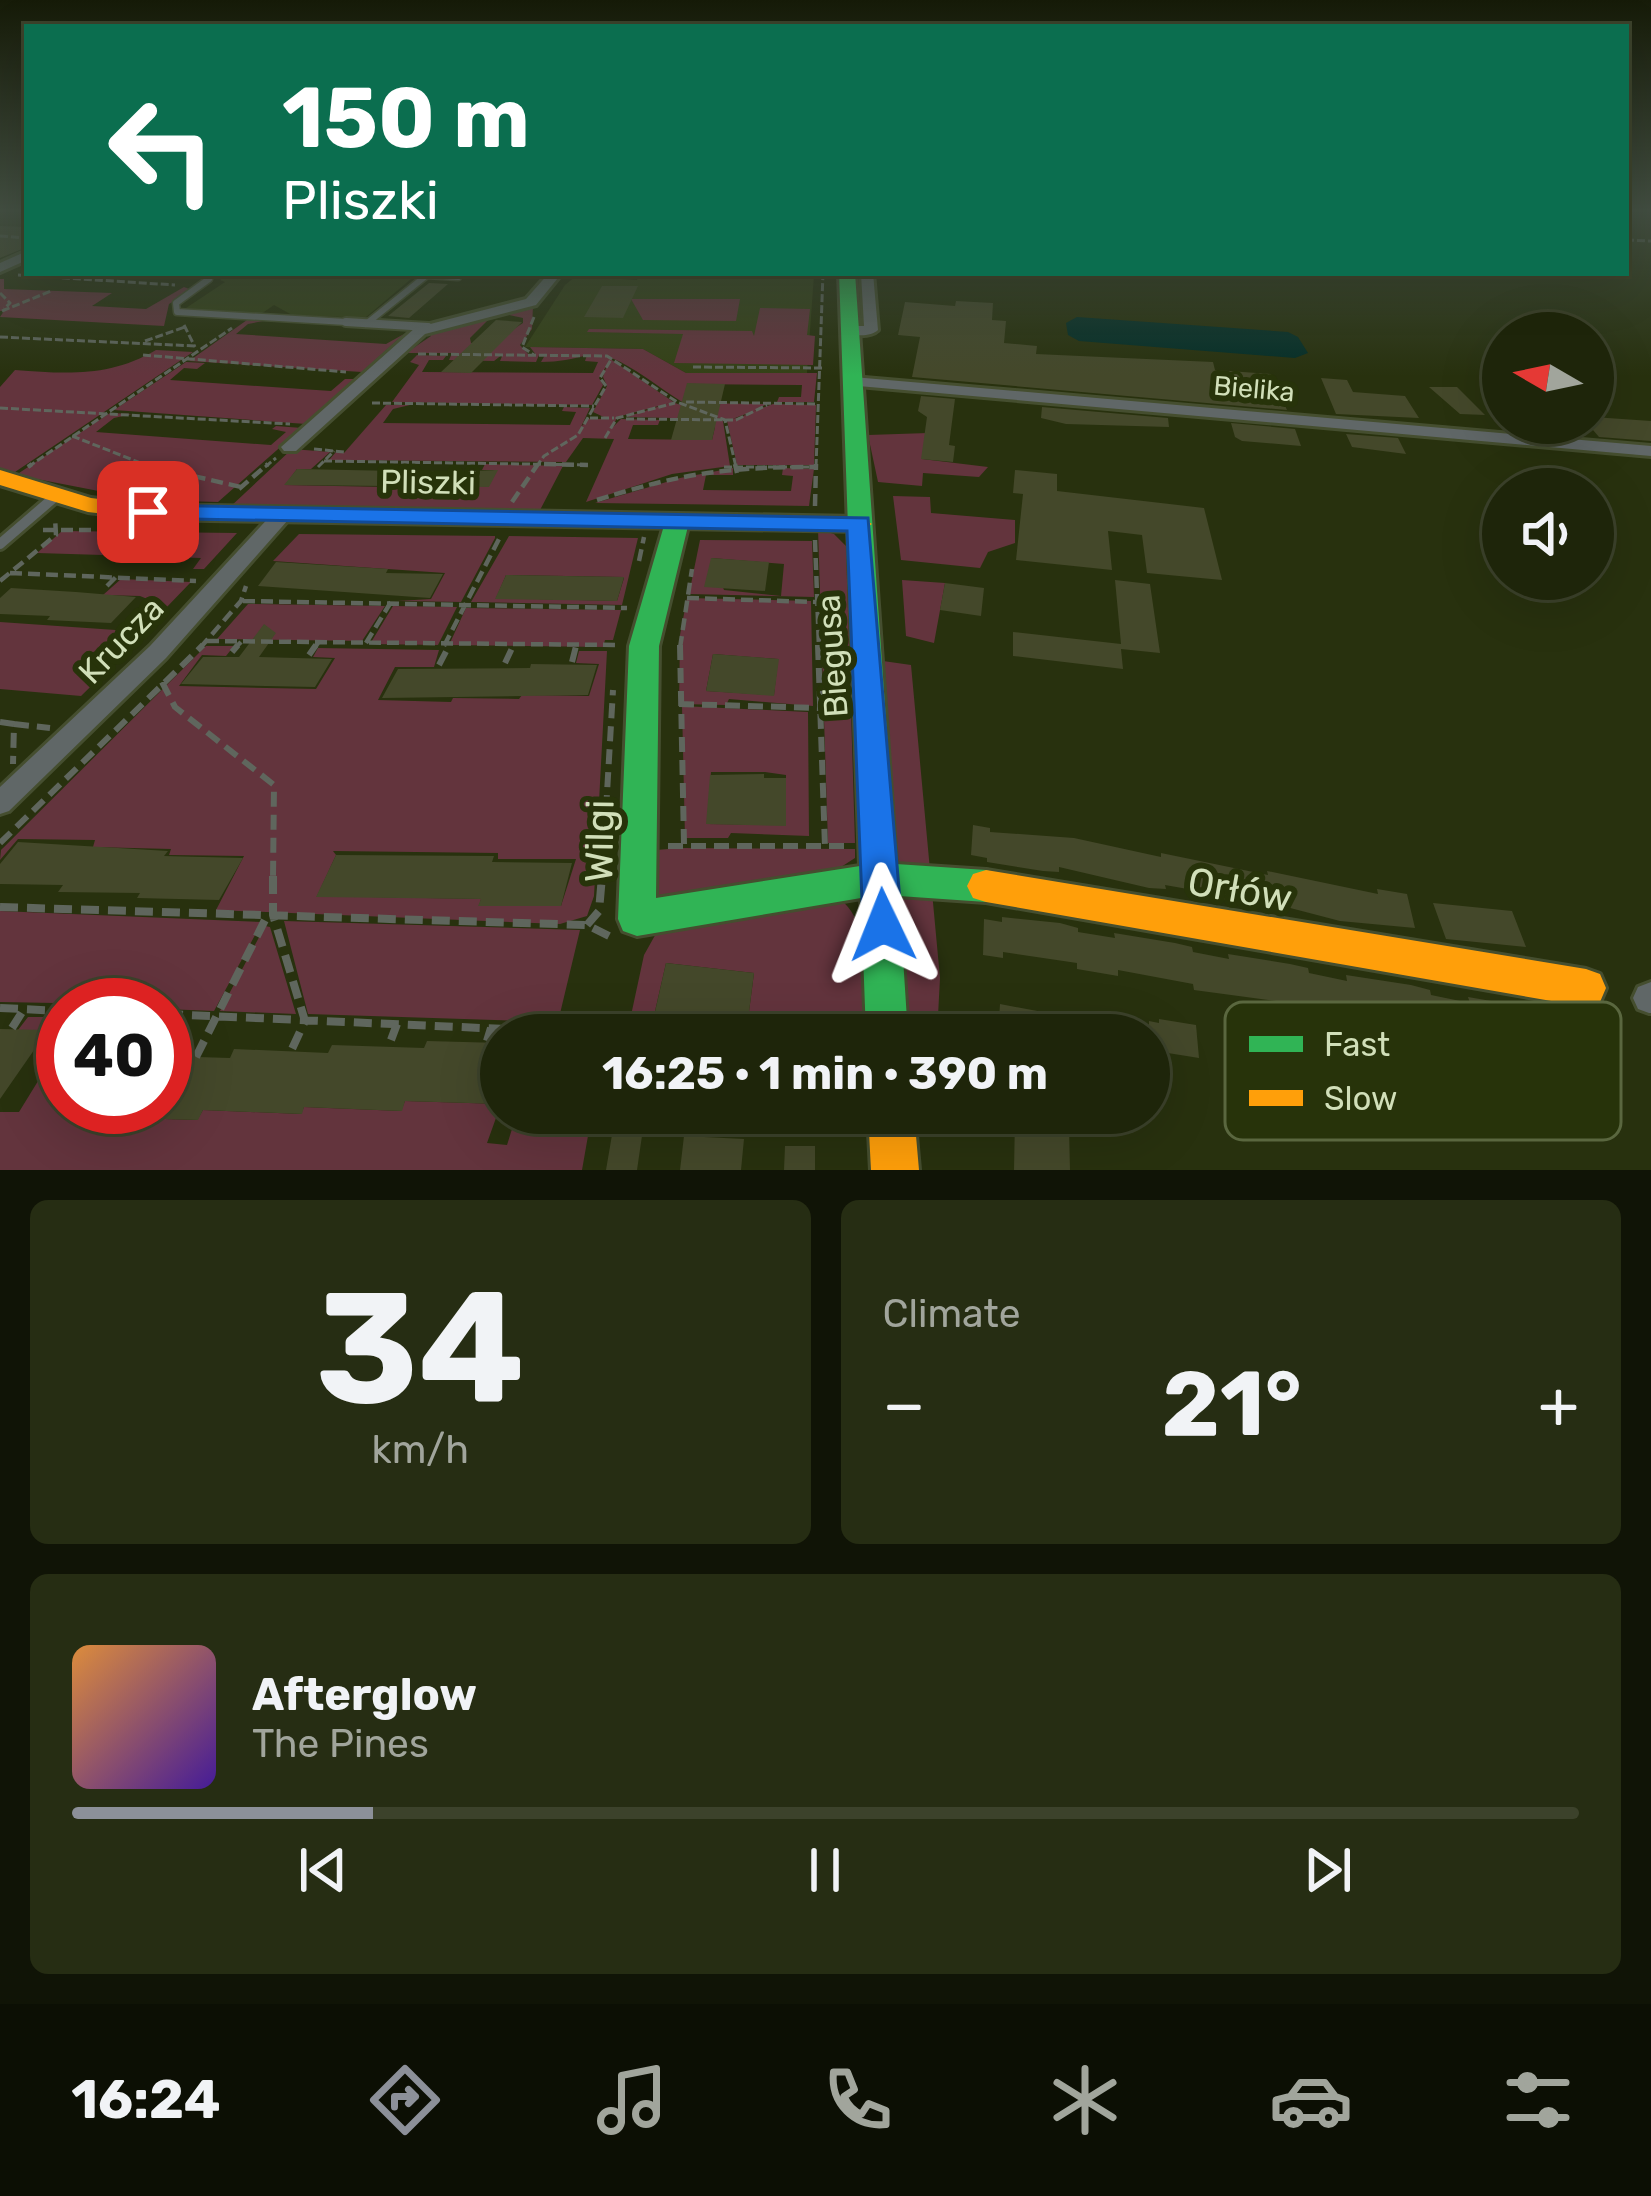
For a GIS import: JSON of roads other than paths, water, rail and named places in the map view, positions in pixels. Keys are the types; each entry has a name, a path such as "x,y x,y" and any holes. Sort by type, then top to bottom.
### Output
{"street":[{"path":"290,447 428,327 531,302 553,276"},
{"name":"Biegusa","path":"847,276 886,1014"},
{"path":"850,330 871,330 867,276"},
{"name":"Bielika","path":"853,382 1482,436"},
{"name":"Bielika","path":"1576,444 1651,451"},
{"name":"Pliszki","path":"8,476 54,503 148,512 860,524"},
{"name":"Krucza","path":"0,803 158,652 280,516"},
{"name":"Wilgi","path":"676,522 644,646 639,848 629,930 881,877"},
{"name":"Orłów","path":"881,877 931,877 1586,988"},
{"path":"892,1134 895,1170"}],"lane":[{"path":"366,323 426,276"},
{"path":"442,276 458,277"},
{"path":"209,279 176,303 177,312 428,327"},
{"path":"0,544 54,503"}],"water":[{"path":"1077,317 1288,332 1298,337 1308,353 1295,358 1079,341 1068,335 1066,323"}]}
